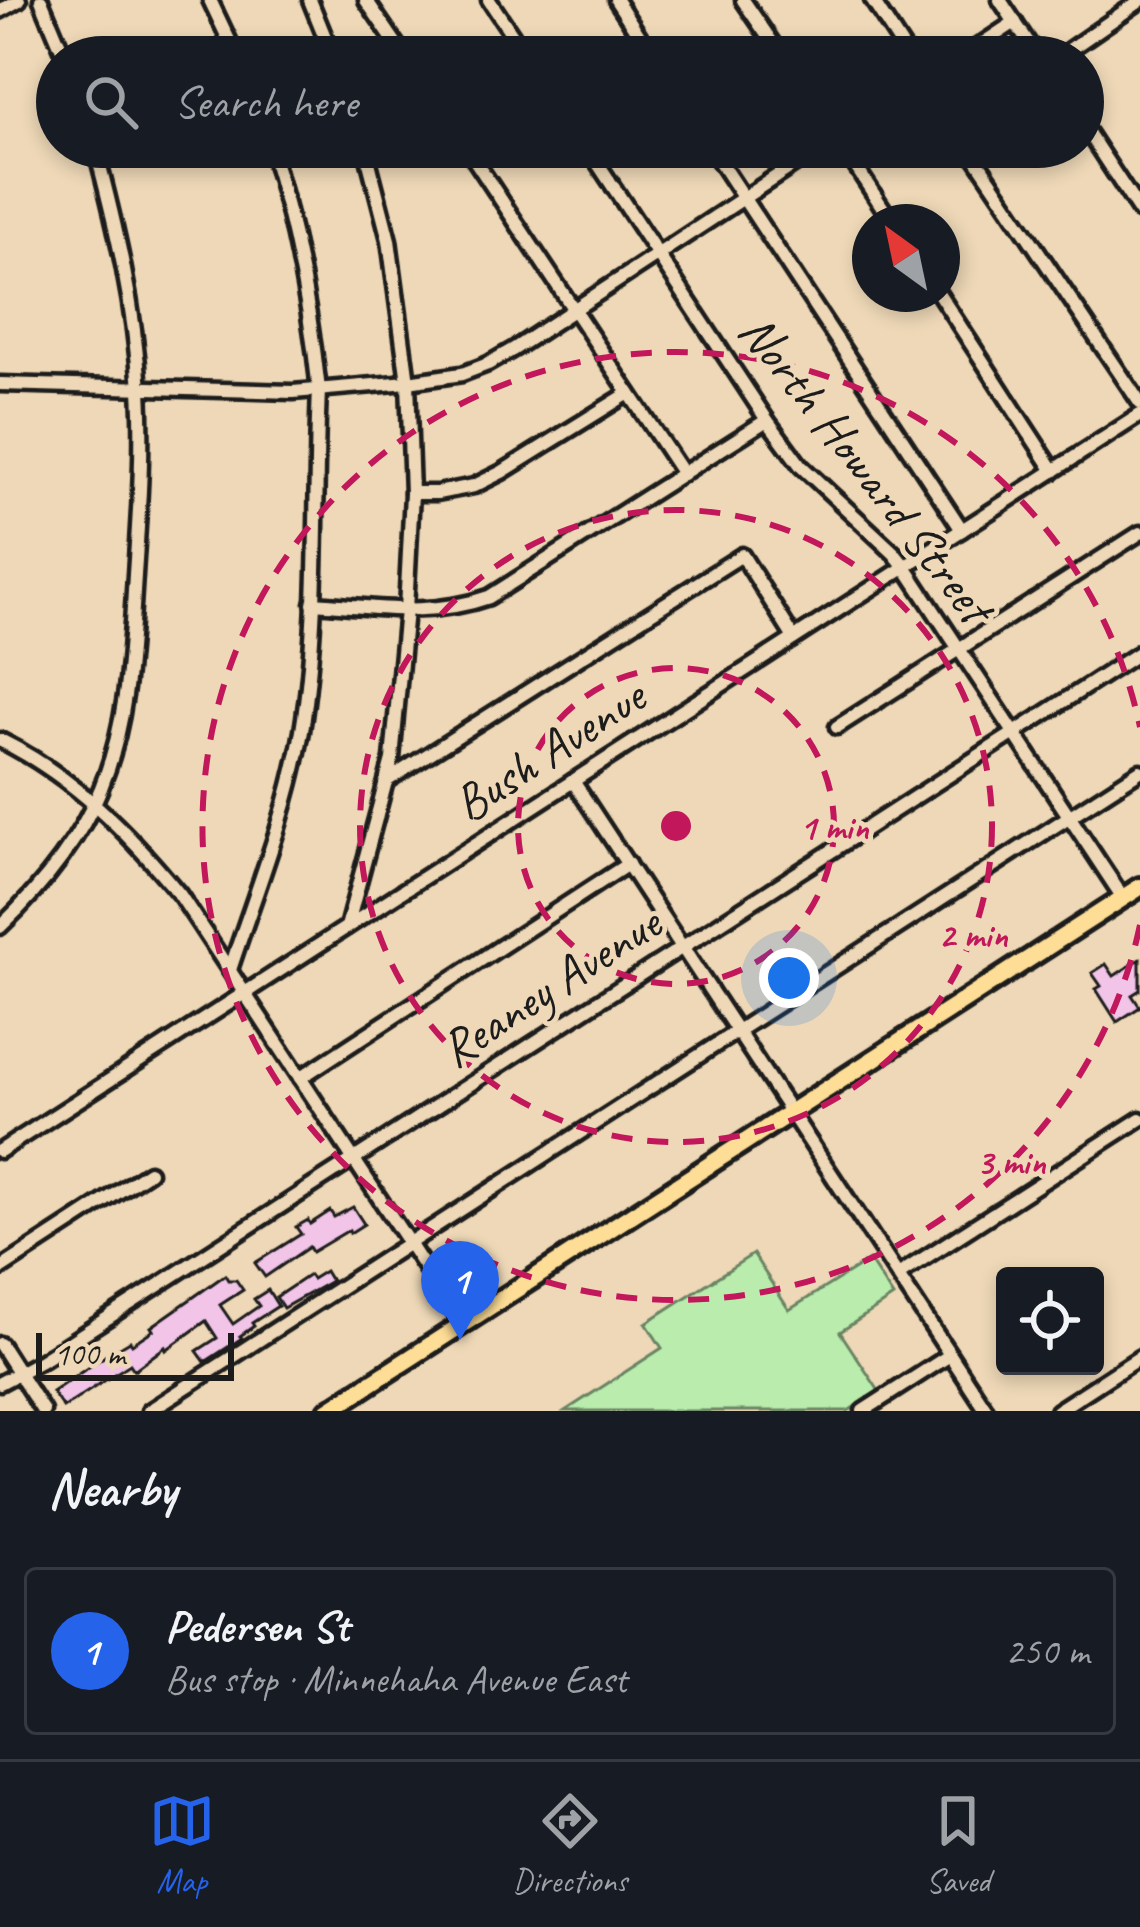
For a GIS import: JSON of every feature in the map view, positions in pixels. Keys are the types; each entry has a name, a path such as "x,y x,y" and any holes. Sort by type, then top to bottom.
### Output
{"main road":[{"path":"328,1411 1140,887"}],"street":[{"path":"0,11 19,0"},
{"path":"41,0 56,36"},
{"path":"210,0 227,36"},
{"path":"310,0 325,36"},
{"path":"366,0 391,36"},
{"path":"489,0 513,36"},
{"path":"616,0 639,36"},
{"path":"743,0 768,36"},
{"path":"872,0 895,36"},
{"path":"1000,0 1024,36"},
{"path":"1089,36 1140,1"},
{"path":"994,36 1015,22"},
{"path":"1104,157 1140,212"},
{"path":"0,927 65,855 94,804 110,765 127,694 141,481 140,389 123,269 100,168"},
{"path":"230,970 293,770 309,680 314,603 319,390 298,249 276,168"},
{"path":"346,927 388,780 406,610 412,493 408,382 389,240 370,168"},
{"path":"480,168 683,474"},
{"name":"North Howard Street","path":"601,168 801,466 905,567 1123,898"},
{"path":"724,168 962,530"},
{"path":"0,384 319,390 462,374 488,364 790,168"},
{"path":"857,168 880,204"},
{"path":"982,168 1140,403"},
{"path":"951,312 1054,471"},
{"path":"412,493 437,494 474,486 629,393"},
{"name":"Bush Avenue","path":"0,1151 1140,415"},
{"path":"314,603 443,610 489,597 767,420"},
{"path":"837,727 1140,533"},
{"path":"388,780 742,555 794,638"},
{"name":"Reaney Avenue","path":"0,1383 41,1361 1140,652"},
{"path":"0,740 52,770 151,860 192,912 462,1324"},
{"path":"149,1411 1140,771"},
{"path":"573,781 987,1411"},
{"path":"300,1078 628,864"},
{"path":"898,1275 1140,1119"},
{"path":"0,1269 148,1172"},
{"path":"0,1344 43,1411"},
{"path":"863,1411 950,1354"},
{"path":"1057,1411 1140,1358"}],"green space":[{"path":"753,1254 789,1310 869,1260 893,1297 840,1332 879,1391 848,1411 565,1411 662,1348 646,1323"}],"building":[{"path":"1140,959 1140,990 1132,995 1140,1007 1117,1022 1096,989 1101,986 1092,973 1106,964 1114,976"},
{"path":"353,1207 364,1224 350,1233 312,1252 309,1247 265,1277 255,1263 301,1234 296,1227 308,1220 310,1224 330,1211 334,1217"},
{"path":"325,1271 331,1281 283,1308 276,1297 309,1275 312,1279"},
{"path":"225,1275 243,1290 220,1305 233,1324 259,1306 254,1299 268,1290 278,1306 205,1362 197,1351 217,1338 206,1321 134,1370 130,1364 63,1408 52,1392 153,1330"}],"place":[{"name":"Pedersen St","path":"460,1340"}]}
